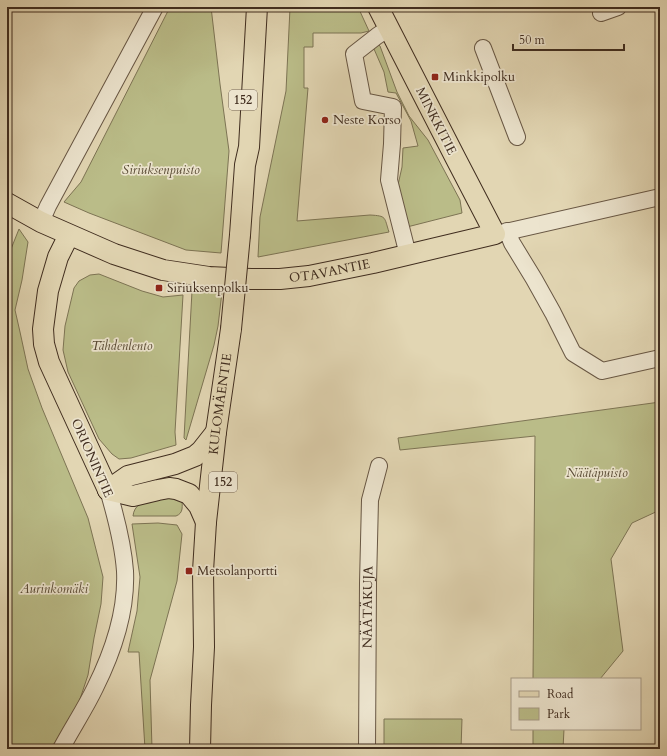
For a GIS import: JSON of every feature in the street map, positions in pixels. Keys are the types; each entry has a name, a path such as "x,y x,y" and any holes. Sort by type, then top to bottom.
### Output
{"main road":[{"name":"MINKKITIE","path":"378,7 501,233"},
{"name":"KULOMÄENTIE","path":"201,746 206,522 216,432 231,329 240,235 245,165 242,147 255,10"},
{"name":"OTAVANTIE","path":"7,203 41,222 114,254 163,270 209,277 280,279 302,276 373,263 501,233"},
{"name":"ORIONINTIE","path":"69,235 58,257 48,291 43,329 44,344 49,362 108,490"},
{"name":"KULOMÄENTIE","path":"204,647 218,538 227,433 231,329"},
{"path":"108,490 128,476 175,464 195,456 216,432"},
{"path":"108,490 133,496 169,488 176,489 189,494 199,506 206,522"}],"street":[{"path":"41,222 48,206 155,7"},
{"path":"602,13 618,7"},
{"path":"389,28 354,54 363,100 393,107 389,180 408,255"},
{"path":"483,48 517,137"},
{"name":"OTAVANTIE","path":"501,233 660,197"},
{"path":"501,233 512,243 549,306 573,352 602,371 660,358"},
{"name":"NÄÄTÄKUJA","path":"367,749 370,500 379,466"},
{"name":"ORIONINTIE","path":"61,749 109,658 122,613 125,572 123,551 108,490"}],"green space":[{"name":"Siriuksenpuisto","path":"170,7 211,7 229,151 221,253 186,250 64,202 81,182"},
{"path":"291,7 358,7 369,31 361,33 313,33 313,47 304,47 304,88 308,88 297,221 375,215 384,218 389,232 258,257 260,217 286,91"},
{"path":"378,44 397,92 409,116 428,140 460,200 462,213 407,227 396,194 402,167 403,148 418,146 411,121 396,93 388,92 384,72 374,49 375,45"},
{"name":"Aurinkomäki","path":"19,229 28,242 22,280 15,310 28,369 42,408 88,518 103,577 101,604 88,675 79,702 51,749 7,749 7,477 10,471 7,469 7,259"},
{"name":"Tähdenlento","path":"99,274 142,291 163,297 183,295 175,432 176,445 131,458 119,459 112,454 99,439 68,372 63,350 65,326 74,288 79,281 90,275"},
{"path":"192,291 222,292 214,345 186,440 184,438"},
{"name":"Näätäpuisto","path":"660,402 660,510 632,523 611,559 623,651 601,678 533,678 535,436 400,450 398,438"},
{"path":"152,497 182,499 182,507 179,515 133,516 137,506"},
{"path":"158,523 177,525 182,534 177,581 150,680 152,749 145,749 139,652 128,652 137,611 140,577 132,524"},
{"path":"384,719 462,719 461,749 384,749"},
{"path":"533,730 564,730 563,749 533,749"}],"place":[{"name":"Minkkipolku","path":"435,77"},
{"name":"Neste Korso","path":"325,120"},
{"name":"Siriuksenpolku","path":"159,288"},
{"name":"Metsolanportti","path":"189,571"}]}
